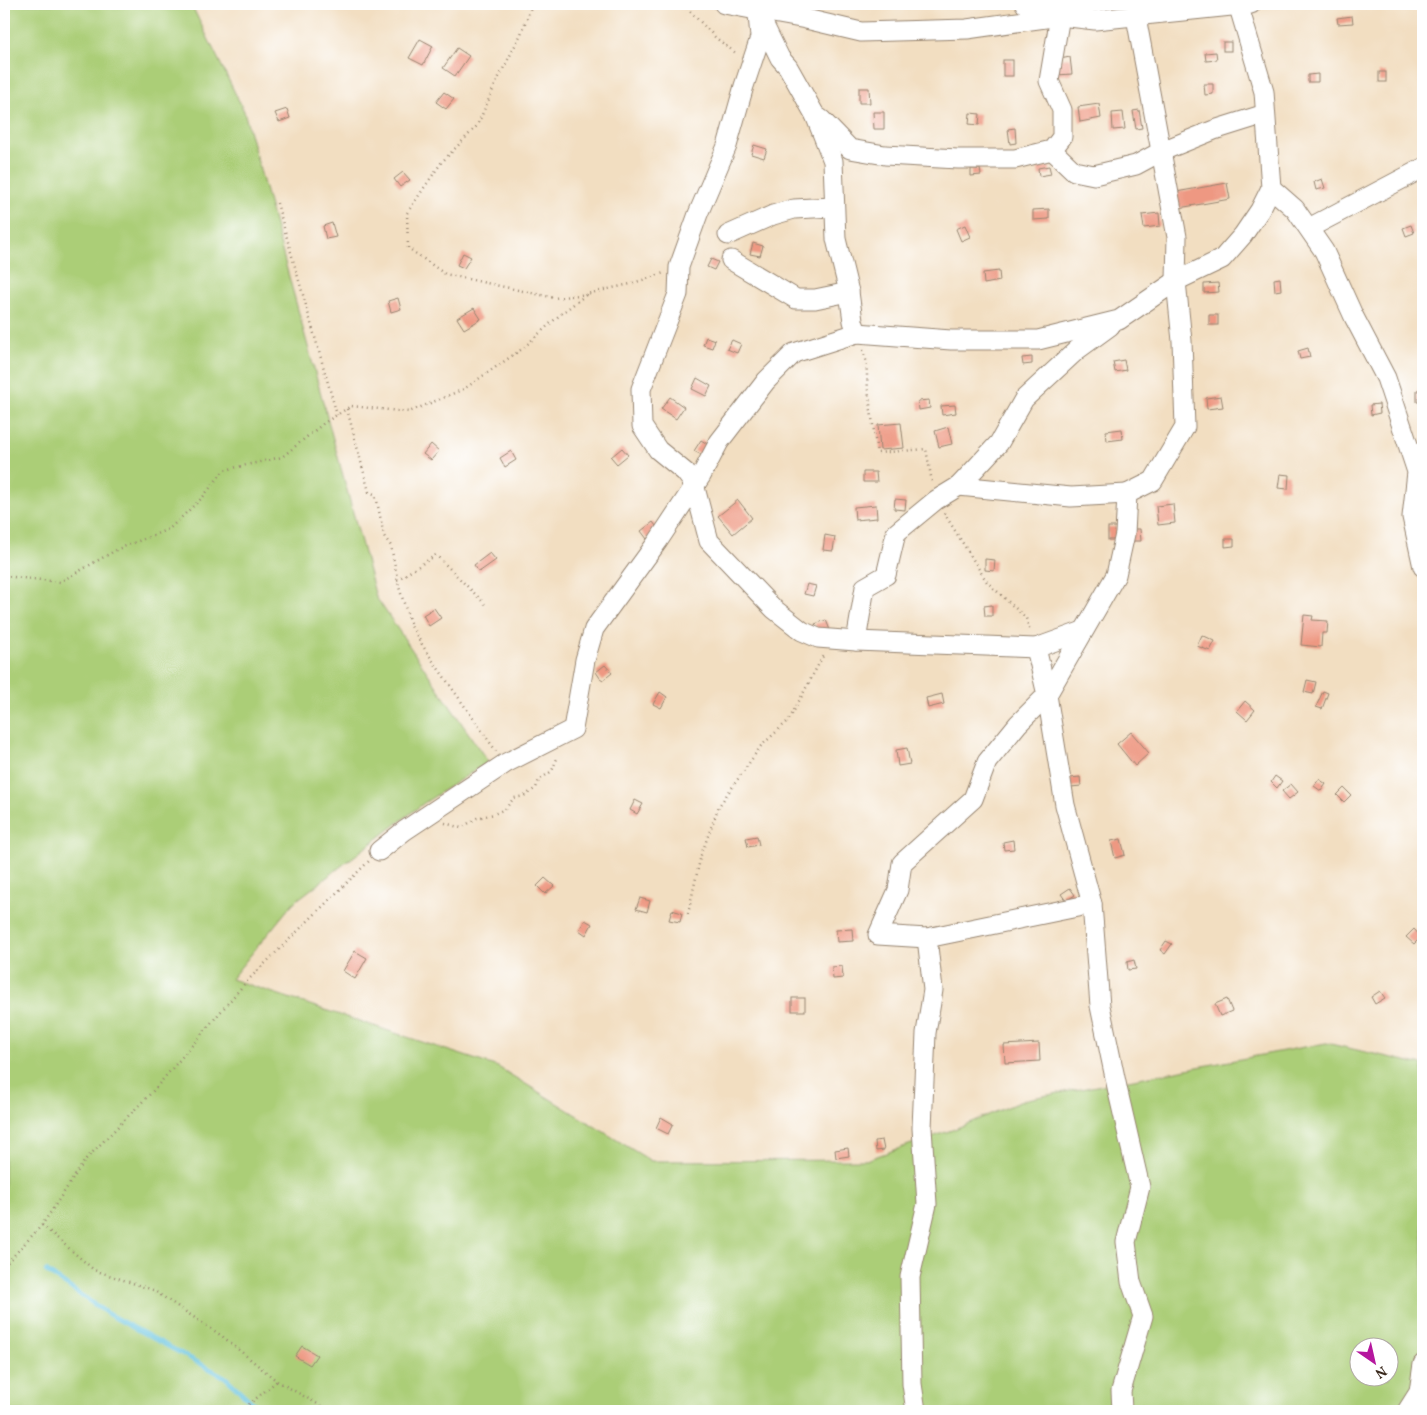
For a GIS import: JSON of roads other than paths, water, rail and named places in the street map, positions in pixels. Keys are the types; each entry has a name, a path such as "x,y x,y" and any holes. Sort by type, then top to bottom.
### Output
{"street":[{"path":"724,4 757,7 861,32 967,29 1060,16"},
{"path":"856,641 865,587 886,575 896,533 936,500 959,486 999,443 1024,399 1077,350 1176,281 1222,259 1243,235 1260,210 1271,188 1264,92 1243,4 1136,17 1094,20 1060,16 1025,4"},
{"path":"757,7 760,37 727,146 698,214 679,267 678,294 641,389 642,426 658,450 685,472 694,484 709,541 774,609 802,631 818,638 856,641 1036,648 1083,631"},
{"path":"757,7 780,58 788,67 815,115 832,161 836,239 857,333"},
{"path":"815,115 850,149 885,155 958,159 1015,159 1052,150 1062,137 1062,110 1049,81 1060,16"},
{"path":"959,486 1072,497 1127,494 1153,481 1185,426 1182,341 1176,281 1177,237 1136,17"},
{"path":"1052,150 1074,171 1094,175 1136,164 1162,151 1214,130 1265,114"},
{"path":"1309,228 1423,168"},
{"path":"1271,188 1295,209 1324,251 1354,317 1386,378 1417,472 1412,517 1423,567"},
{"path":"728,235 773,215 794,210 833,207"},
{"path":"731,260 796,299 815,299 848,292"},
{"path":"379,851 404,831 501,766 573,729 594,629 658,542 701,476 718,442 766,381 794,353 857,333 951,340 1038,340 1119,320"},
{"path":"1092,904 927,938 878,935 898,890 902,863 973,800 987,762 1018,724 1047,695 1116,575 1125,534 1127,494"},
{"path":"1036,648 1047,695 1065,805 1092,904 1100,1006 1140,1187 1126,1242 1131,1282 1143,1316 1122,1391 1122,1411"},
{"path":"916,1411 912,1384 910,1277 927,1204 922,1128 926,1033 933,990 927,938"},
{"path":"1407,1411 1419,1392 1423,1364"}],"waterway":[{"path":"46,1271 108,1314 225,1377 261,1411"}]}
